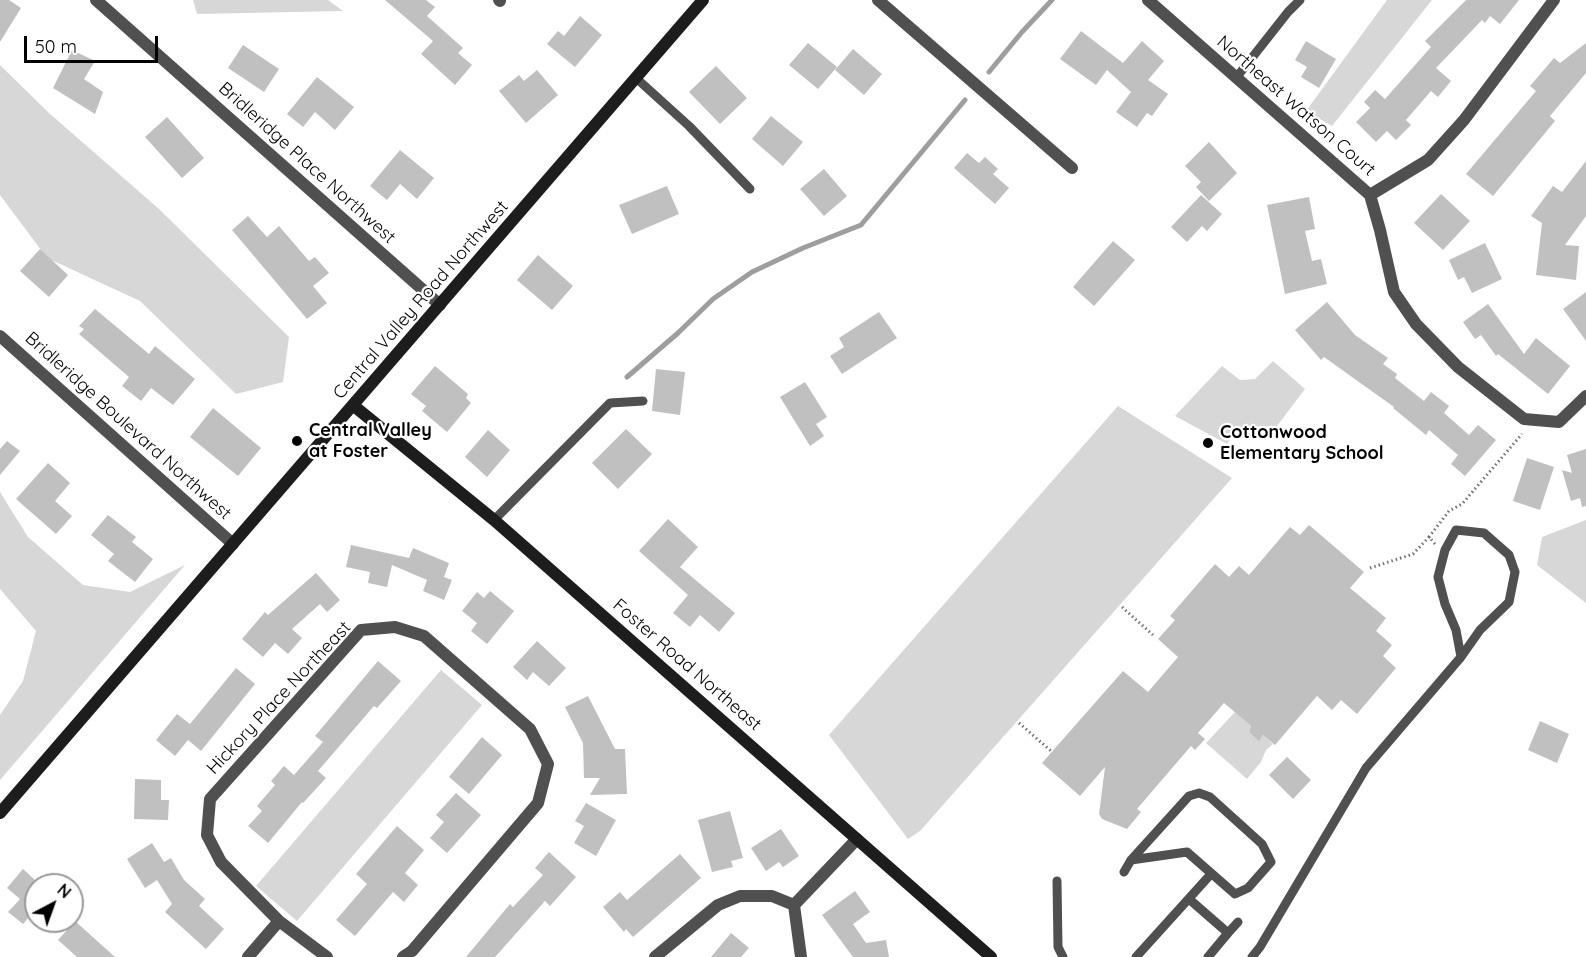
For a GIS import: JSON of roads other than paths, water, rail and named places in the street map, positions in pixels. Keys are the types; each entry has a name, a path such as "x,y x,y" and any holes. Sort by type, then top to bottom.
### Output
{"main road":[{"name":"Central Valley Road Northwest","path":"0,813 703,0"},
{"name":"Foster Road Northeast","path":"354,406 494,520 991,957"}],"street":[{"name":"Bridleridge Place Northwest","path":"96,0 440,305"},
{"path":"878,0 1072,168"},
{"name":"Northeast Watson Court","path":"1148,0 1370,195 1394,292 1416,324 1458,367 1524,419 1559,422 1586,396"},
{"path":"1370,195 1428,160 1464,120 1554,0"},
{"name":"Bridleridge Boulevard Northwest","path":"0,336 233,544"},
{"name":"Hickory Place Northeast","path":"327,957 279,921 221,862 207,835 210,799 361,630 395,627 424,636 530,729 548,764 538,803 412,951 403,957"},
{"path":"794,905 857,839"},
{"path":"655,957 718,905 740,896 772,896 794,905"},
{"path":"794,905 801,957"},
{"path":"248,957 279,921"}],"lane":[{"path":"1236,78 1300,0"},
{"path":"636,78 689,126 750,189"},
{"path":"494,520 610,403 643,401"},
{"path":"1252,957 1366,768 1461,657 1480,630 1509,602 1515,572 1509,555 1484,533 1456,530 1444,554 1438,577 1445,604 1456,630 1461,657"},
{"path":"1124,872 1131,860 1189,796 1199,793 1210,797 1262,844 1271,862 1248,888 1234,894 1187,852 1131,860"},
{"path":"1136,957 1211,874"},
{"path":"1057,881 1058,947 1063,957"},
{"path":"1188,899 1228,933"},
{"path":"1208,957 1238,922"}],"waterway":[{"path":"989,72 1052,0"},
{"path":"627,377 713,299 752,272 803,248 861,225 965,100"}],"place":[{"name":"Central Valley at Foster","path":"297,441"},
{"name":"Cottonwood Elementary School","path":"1208,443"}]}
